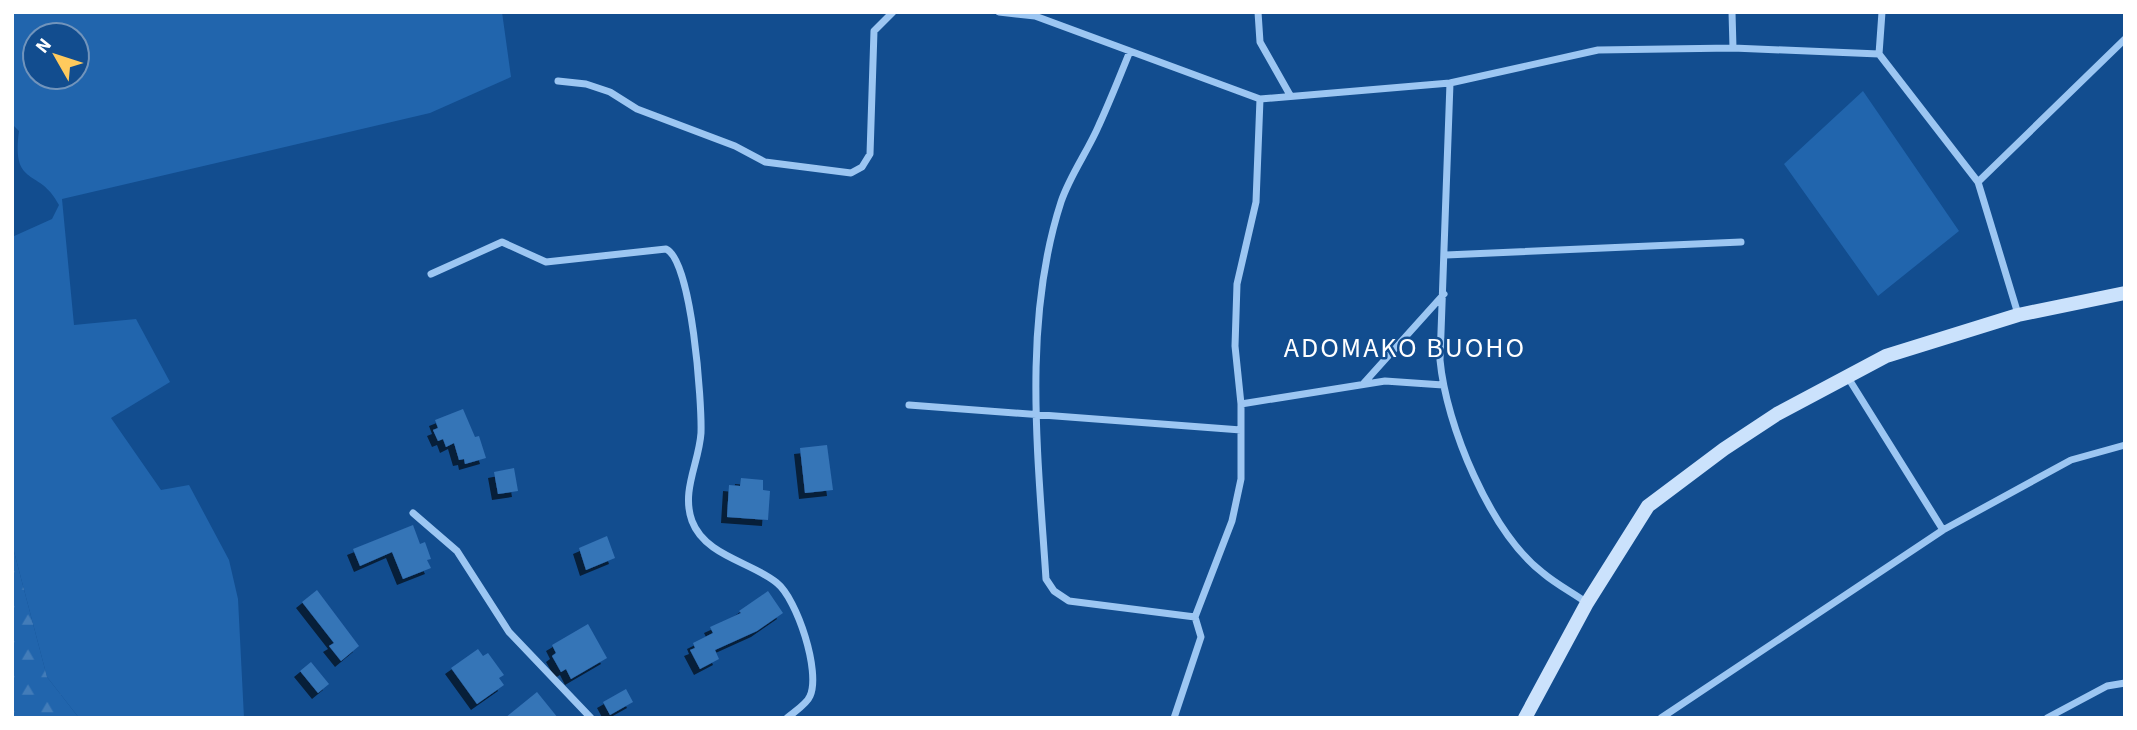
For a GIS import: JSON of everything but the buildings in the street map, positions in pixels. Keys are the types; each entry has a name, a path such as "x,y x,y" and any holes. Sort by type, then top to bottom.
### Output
{"street":[{"path":"558,81 586,84 610,92 637,108 735,146 765,162 851,173 862,167 870,154 874,31 892,12"},
{"path":"999,12 1035,16 1259,99 1450,83 1598,50 1734,48 1879,54"},
{"path":"1258,12 1260,42 1290,95"},
{"path":"1732,12 1734,48"},
{"path":"1882,12 1879,54 1978,182 2018,315"},
{"path":"1978,182 2125,39"},
{"path":"1130,51 1099,125 1062,200 1047,268 1035,412 1046,579 1054,591 1069,601 1195,617"},
{"path":"1450,83 1446,255 1440,360 1455,435 1498,519 1517,548 1542,573 1587,603"},
{"path":"1174,718 1176,704 1198,648 1200,637 1195,617 1232,521 1241,479 1241,404 1235,346 1237,284 1256,202 1259,99"},
{"path":"431,274 502,242 546,262 666,249 677,257 694,317 701,433 687,498 692,523 706,540 732,560 778,583 792,602 811,658 814,679 810,697 787,718"},
{"path":"1446,255 1741,242"},
{"path":"1525,718 1587,603 1648,506 1777,414 1886,356 2018,315 2125,293"},
{"path":"1362,385 1444,294"},
{"path":"1846,375 1943,530"},
{"path":"1241,404 1385,381 1443,385"},
{"path":"909,405 1035,412 1241,430"},
{"path":"1661,718 1943,530 2071,460 2125,445"},
{"path":"413,513 457,551 509,632 591,718"},
{"path":"2047,718 2107,686 2125,683"}],"green space":[{"path":"12,12 502,12 511,77 430,113 62,199 74,325 136,319 170,382 111,418 161,490 189,485 229,560 238,599 244,718 79,718 47,677 12,544 12,237 52,219 59,205 44,186 23,170 19,162 19,131 12,124"},
{"path":"1863,91 1959,231 1878,296 1784,164"},
{"path":"12,544 47,677 79,718 12,718"}],"district":[{"name":"ADOMAKO BUOHO","path":"1405,347"}]}
